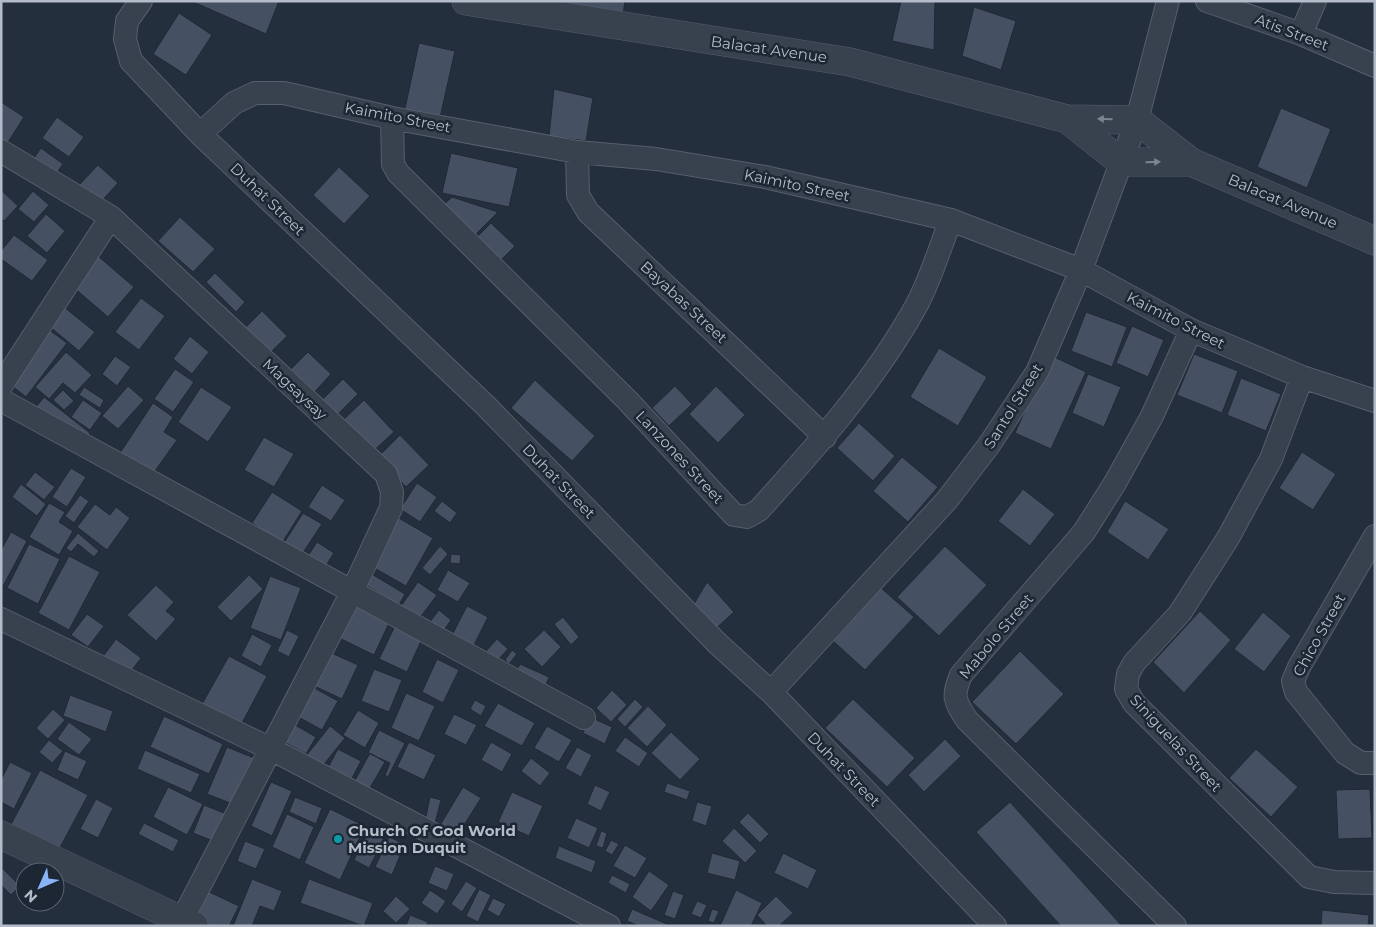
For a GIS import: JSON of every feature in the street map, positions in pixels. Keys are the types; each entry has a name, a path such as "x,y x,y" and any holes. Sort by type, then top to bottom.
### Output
{"street":[{"name":"Duhat Street","path":"141,1 126,21 125,39 131,61 200,134 485,406 718,644 771,692 995,926"},
{"name":"Balacat Avenue","path":"466,1 850,62 1067,119 1137,120 1191,162 1375,241"},
{"name":"Santol Street","path":"771,692 947,500 989,445 1037,372 1081,270 1137,120 1168,1"},
{"name":"Atis Street","path":"1207,1 1301,34 1375,66"},
{"path":"1301,34 1315,1"},
{"name":"Kaimito Street","path":"200,134 234,103 255,92 284,93 392,118 577,152 656,159 765,177 951,220 1081,270 1191,330 1302,377 1375,401"},
{"name":"Lanzones Street","path":"392,118 393,164 398,173 628,401 734,515 747,517 759,510 825,436 883,360 916,307 951,220"},
{"name":"Balacat Avenue","path":"1067,119 1121,162 1191,162"},
{"name":"Magsaysay","path":"1,151 111,217 386,474 392,492 391,508 352,592 271,749 188,923"},
{"name":"Bayabas Street","path":"577,152 578,195 588,212 825,436"},
{"path":"1,386 111,217"},
{"name":"Mabolo Street","path":"1175,926 967,720 957,705 954,692 961,674 1084,532 1115,483 1152,416 1191,330"},
{"name":"Siniguelas Street","path":"1302,377 1271,459 1228,538 1180,613 1134,663 1128,674 1126,689 1134,703 1309,877 1334,882 1375,883"},
{"path":"1,400 584,718"},
{"name":"Chico Street","path":"1374,540 1299,667 1294,681 1296,692 1345,753 1361,763 1375,762"},
{"path":"1,619 271,749 609,926"},
{"path":"1,834 188,923"}],"building":[{"path":"191,1 279,1 266,34"},
{"path":"567,1 625,1 623,14 566,3"},
{"path":"901,1 935,1 934,50 892,41"},
{"path":"974,7 1016,21 1001,70 962,56"},
{"path":"179,13 212,35 186,75 153,54"},
{"path":"419,43 455,51 439,122 404,113"},
{"path":"554,89 593,98 586,141 549,136"},
{"path":"1,102 24,117 5,147 1,145"},
{"path":"1281,108 1331,129 1307,188 1257,167"},
{"path":"57,117 84,137 69,157 42,138"},
{"path":"41,148 63,164 54,177 32,161"},
{"path":"451,153 518,168 509,207 442,193"},
{"path":"98,165 118,183 99,204 79,185"},
{"path":"339,167 370,196 344,224 313,195"},
{"path":"1,190 18,206 4,221 1,219"},
{"path":"33,191 49,205 34,222 18,209"},
{"path":"452,197 498,212 468,242 438,210"},
{"path":"46,214 65,231 47,253 27,236"},
{"path":"180,217 215,249 193,272 158,241"},
{"path":"491,223 515,246 496,265 473,241"},
{"path":"14,235 48,260 32,281 1,259 1,251"},
{"path":"98,256 134,287 108,317 72,286"},
{"path":"215,273 245,302 236,312 206,282"},
{"path":"141,298 165,316 139,350 115,332"},
{"path":"64,307 95,332 79,351 49,326"},
{"path":"262,311 287,336 267,356 242,331"},
{"path":"1086,312 1127,327 1112,367 1071,351"},
{"path":"1132,326 1164,340 1148,377 1116,363"},
{"path":"48,329 67,343 26,397 7,382"},
{"path":"190,336 209,352 192,374 173,359"},
{"path":"939,348 987,377 958,426 910,397"},
{"path":"66,352 92,375 75,393 63,383 49,399 35,387"},
{"path":"308,352 331,374 310,397 287,373"},
{"path":"1194,354 1238,371 1222,413 1177,395"},
{"path":"1050,355 1086,372 1051,449 1015,433"},
{"path":"115,356 131,367 117,386 102,374"},
{"path":"175,369 194,382 173,412 154,399"},
{"path":"1088,374 1121,387 1104,427 1072,413"},
{"path":"1241,378 1281,394 1266,431 1227,415"},
{"path":"343,379 358,394 336,416 321,401"},
{"path":"535,380 595,436 572,461 511,408"},
{"path":"128,386 144,400 118,429 102,416"},
{"path":"675,386 692,404 669,426 652,408"},
{"path":"716,386 745,415 718,443 689,414"},
{"path":"84,387 104,400 100,408 79,395"},
{"path":"201,387 232,407 208,442 178,422"},
{"path":"63,390 74,401 64,410 53,400"},
{"path":"44,397 90,433 82,443 36,407"},
{"path":"83,400 102,413 90,430 71,417"},
{"path":"364,400 394,432 370,454 341,422"},
{"path":"153,403 173,417 164,432 177,440 150,478 118,456"},
{"path":"859,423 895,456 873,481 837,448"},
{"path":"400,435 429,465 406,487 378,457"},
{"path":"264,437 294,454 274,487 244,470"},
{"path":"1302,452 1336,474 1313,510 1279,488"},
{"path":"902,457 938,487 908,522 873,491"},
{"path":"71,468 86,477 67,507 52,497"},
{"path":"35,472 55,487 44,500 25,485"},
{"path":"417,483 437,497 420,522 400,509"},
{"path":"21,484 46,504 37,516 12,497"},
{"path":"322,485 345,500 331,521 308,507"},
{"path":"1023,489 1055,514 1030,546 998,521"},
{"path":"272,492 302,511 282,543 252,523"},
{"path":"80,495 89,501 74,523 65,516"},
{"path":"442,501 457,513 450,523 434,511"},
{"path":"1125,501 1169,529 1148,560 1107,532"},
{"path":"49,503 65,512 59,522 73,531 59,555 29,537"},
{"path":"95,504 110,515 116,507 130,518 107,550 77,527"},
{"path":"303,513 322,524 300,557 282,546"},
{"path":"397,517 433,538 406,586 369,565"},
{"path":"11,532 27,541 2,588 1,550"},
{"path":"78,533 99,551 94,557 78,544 71,552 66,548"},
{"path":"317,542 334,553 323,570 306,559"},
{"path":"29,544 60,559 38,604 7,588"},
{"path":"440,546 448,554 430,575 422,568"},
{"path":"945,546 987,585 939,636 897,597"},
{"path":"451,554 461,555 460,564 450,563"},
{"path":"69,556 100,572 69,630 38,613"},
{"path":"365,570 405,594 399,605 359,581"},
{"path":"448,570 470,583 458,602 437,590"},
{"path":"249,575 263,589 231,621 217,607"},
{"path":"270,576 301,588 281,640 250,628"},
{"path":"418,582 437,595 419,619 401,606"},
{"path":"707,582 734,612 712,632 691,609"},
{"path":"156,585 174,602 166,611 176,619 156,641 127,615"},
{"path":"881,588 914,617 865,670 833,641"},
{"path":"353,603 390,621 374,655 337,637"},
{"path":"467,606 488,617 473,647 452,635"},
{"path":"439,610 451,620 442,633 429,623"},
{"path":"1200,611 1231,640 1184,693 1153,662"},
{"path":"1263,612 1291,636 1264,672 1234,649"},
{"path":"87,614 104,626 88,647 71,635"},
{"path":"563,617 579,637 571,645 554,624"},
{"path":"395,626 422,639 407,672 379,659"},
{"path":"287,630 299,636 289,657 277,651"},
{"path":"544,630 561,647 542,667 524,649"},
{"path":"252,634 272,645 261,667 241,656"},
{"path":"116,639 141,658 126,678 101,659"},
{"path":"497,639 508,649 497,661 486,651"},
{"path":"325,650 358,665 342,699 310,684"},
{"path":"512,650 517,654 509,664 505,660"},
{"path":"1020,651 1064,694 1016,744 972,702"},
{"path":"229,656 267,676 241,725 202,704"},
{"path":"437,659 459,670 443,703 422,692"},
{"path":"520,664 549,677 545,687 515,674"},
{"path":"374,669 402,680 389,712 361,701"},
{"path":"307,684 338,701 322,730 291,713"},
{"path":"612,690 627,705 611,722 596,708"},
{"path":"406,693 435,706 419,741 391,728"},
{"path":"70,695 113,711 106,732 63,716"},
{"path":"635,699 643,707 625,727 617,719"},
{"path":"853,699 915,758 887,787 825,728"},
{"path":"475,700 486,706 481,716 470,709"},
{"path":"498,703 535,723 522,746 484,726"},
{"path":"648,706 667,725 647,747 627,728"},
{"path":"53,709 65,720 48,739 36,728"},
{"path":"358,710 379,723 365,748 343,735"},
{"path":"454,714 477,725 466,745 444,734"},
{"path":"164,716 223,744 209,774 150,747"},
{"path":"590,717 612,727 605,744 583,733"},
{"path":"288,721 316,737 306,754 279,739"},
{"path":"69,722 92,739 79,755 57,739"},
{"path":"330,726 345,738 321,768 306,756"},
{"path":"547,726 572,740 559,762 534,748"},
{"path":"379,730 405,743 388,777 385,775 390,763 368,753"},
{"path":"671,732 700,759 680,780 651,753"},
{"path":"625,737 648,753 639,767 615,751"},
{"path":"945,739 961,756 924,792 908,775"},
{"path":"49,740 63,751 52,763 39,752"},
{"path":"409,742 436,755 424,780 397,767"},
{"path":"491,742 512,754 502,772 481,760"},
{"path":"227,747 254,758 235,805 207,794"},
{"path":"577,747 592,755 581,777 565,768"},
{"path":"338,749 361,761 349,784 326,771"},
{"path":"1256,749 1298,787 1271,817 1229,778"},
{"path":"145,750 200,774 191,793 137,769"},
{"path":"65,751 87,761 78,780 57,770"},
{"path":"370,753 385,762 367,793 353,784"},
{"path":"531,758 550,773 540,786 521,771"},
{"path":"10,762 32,773 14,809 1,802 1,780"},
{"path":"40,770 88,795 56,855 8,830"},
{"path":"271,782 292,791 272,836 251,826"},
{"path":"667,783 690,791 687,800 664,792"},
{"path":"595,785 610,792 601,811 587,804"},
{"path":"168,787 203,804 187,835 153,817"},
{"path":"463,787 481,798 456,838 439,827"},
{"path":"1370,789 1372,838 1338,839 1336,790"},
{"path":"512,792 543,806 529,836 498,822"},
{"path":"295,797 322,808 316,824 289,812"},
{"path":"430,797 441,800 435,823 425,821"},
{"path":"96,799 113,808 98,838 80,829"},
{"path":"697,802 712,806 706,826 692,821"},
{"path":"1010,802 1122,926 1061,926 976,832"},
{"path":"204,805 229,815 218,843 193,833"},
{"name":"Church Of God World Mission Duquit","path":"330,809 365,826 340,880 304,863"},
{"path":"748,813 769,834 760,843 739,822"},
{"path":"287,814 314,827 300,860 272,847"},
{"path":"576,818 598,828 589,848 567,838"},
{"path":"144,823 179,840 173,852 138,834"},
{"path":"734,828 757,851 745,863 722,841"},
{"path":"601,831 607,833 603,848 596,846"},
{"path":"368,832 384,839 369,868 354,860"},
{"path":"389,837 405,844 392,875 375,867"},
{"path":"611,840 619,844 612,855 605,851"},
{"path":"245,841 265,849 256,869 237,861"},
{"path":"625,845 647,858 635,878 613,866"},
{"path":"559,846 596,861 592,873 555,858"},
{"path":"712,853 740,861 735,880 707,873"},
{"path":"783,853 817,870 808,889 774,873"},
{"path":"435,866 454,874 447,891 428,883"},
{"path":"1,867 15,881 15,891 11,895 1,885"},
{"path":"649,871 669,885 651,911 632,897"},
{"path":"612,875 630,884 626,893 608,883"},
{"path":"252,879 282,891 274,911 260,906 252,926 233,926"},
{"path":"309,879 373,903 364,926 300,903"},
{"path":"466,881 477,888 462,912 451,904"},
{"path":"479,889 491,895 478,922 466,916"},
{"path":"205,890 239,906 229,926 201,926 190,920"},
{"path":"430,890 446,901 437,914 421,903"},
{"path":"736,890 762,903 751,926 720,926"},
{"path":"673,891 684,895 675,919 664,915"},
{"path":"396,896 410,909 396,923 383,911"},
{"path":"776,896 793,913 779,926 767,926 757,915"},
{"path":"493,898 506,904 499,917 487,910"},
{"path":"697,901 707,905 701,918 691,914"},
{"path":"632,909 669,926 639,926 627,921"},
{"path":"712,909 719,911 714,923 708,921"},
{"path":"1322,910 1369,915 1368,926 1321,926"},
{"path":"410,915 428,922 426,926 406,926"}],"place":[{"name":"Church Of God World Mission Duquit","path":"338,839"}]}
